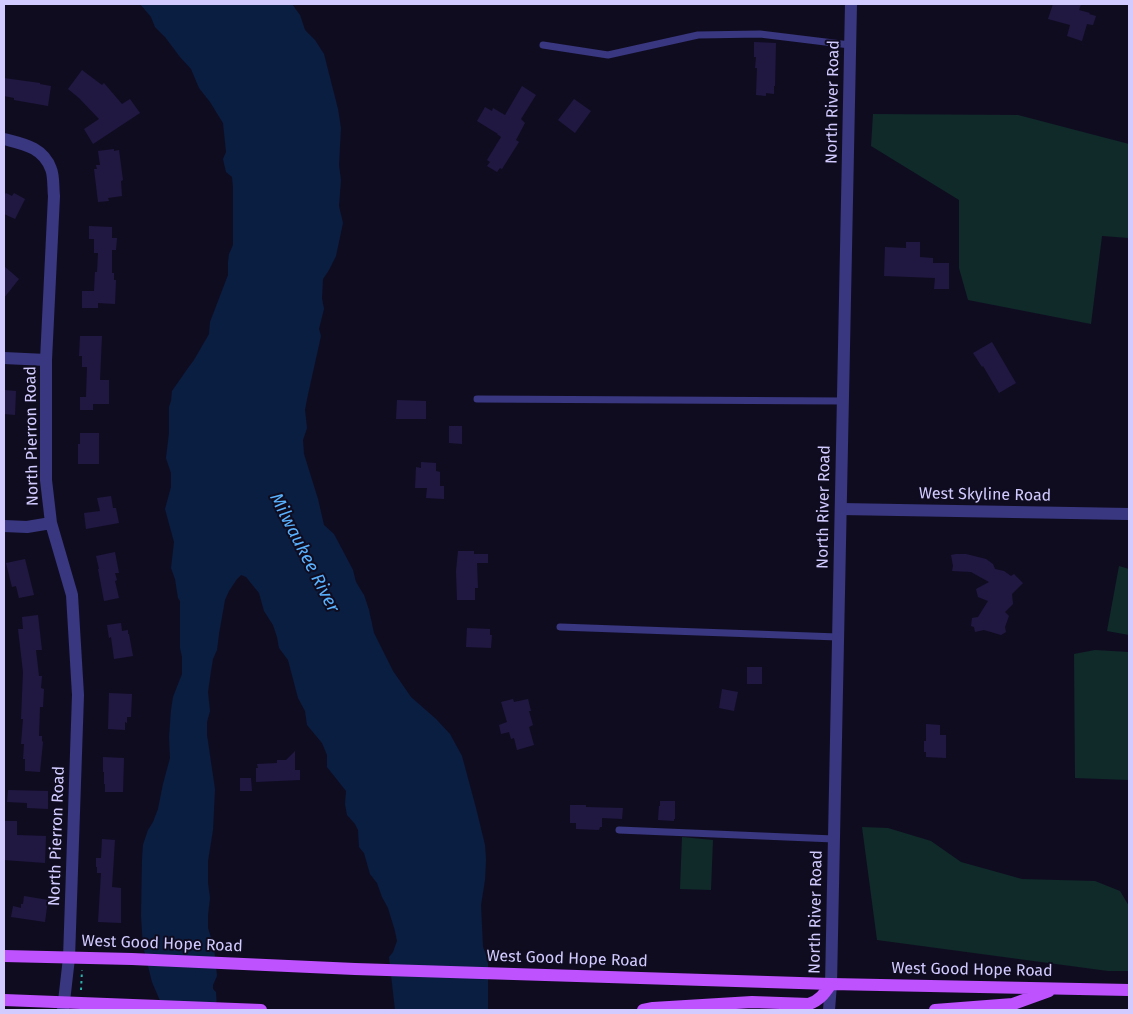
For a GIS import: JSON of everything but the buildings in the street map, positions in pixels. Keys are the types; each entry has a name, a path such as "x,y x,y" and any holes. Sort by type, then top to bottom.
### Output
{"main road":[{"name":"West Good Hope Road","path":"4,956 142,959 830,984 1129,990"},
{"path":"643,1010 752,1002 809,1004 816,1001 830,984"},
{"path":"935,1010 1013,1004 1058,988"},
{"path":"4,1000 64,1006 151,1006 261,1010"}],"street":[{"name":"North River Road","path":"829,1010 851,4"},
{"name":"North Pierron Road","path":"4,139 27,145 41,153 52,169 54,196 46,360 46,480 51,523 72,596 78,695 69,958 64,1006"},
{"path":"4,358 46,360"},
{"name":"West Skyline Road","path":"841,509 1129,514"},
{"path":"4,526 27,527 51,523"}],"lane":[{"path":"543,45 608,55 698,36 760,34 850,46"},
{"path":"477,399 843,400"},
{"path":"560,627 838,637"},
{"path":"619,830 834,838"}],"green space":[{"path":"873,114 1018,115 1129,144 1129,238 1102,236 1091,324 968,300 959,268 959,200 871,146"},
{"path":"1119,566 1129,569 1129,635 1107,631"},
{"path":"1095,650 1129,652 1129,780 1075,778 1074,654"},
{"path":"862,827 888,828 931,841 961,862 1022,879 1095,881 1120,891 1129,906 1129,971 1108,971 877,940"},
{"path":"682,837 713,840 711,890 680,889"}],"water":[{"name":"Milwaukee River","path":"140,4 292,4 300,15 305,30 315,40 324,54 341,128 339,206 343,223 336,256 323,279 322,298 324,309 319,329 321,336 305,410 307,428 303,440 304,454 324,525 334,534 353,570 356,582 364,595 369,610 374,633 393,671 411,697 450,734 462,756 485,845 485,880 481,905 483,947 488,959 488,1010 395,1010 389,957 397,941 388,908 377,883 370,874 364,853 359,847 358,830 347,815 345,804 346,791 327,767 327,755 322,743 307,725 305,711 298,698 288,660 279,648 273,625 264,611 259,593 246,577 241,575 225,600 208,692 210,711 207,722 207,735 215,789 213,830 208,861 210,898 208,928 214,947 217,976 213,989 216,992 217,1010 164,1010 152,982 143,946 141,916 143,845 158,809 170,758 171,710 173,697 182,674 180,601 171,568 174,542 165,509 171,487 171,473 166,458 169,433 169,407 172,391 194,360 209,334 210,322 228,275 229,254 233,245 233,187 232,177 226,172 223,159 226,152 223,123 199,88 191,69 155,27 151,17"}]}
